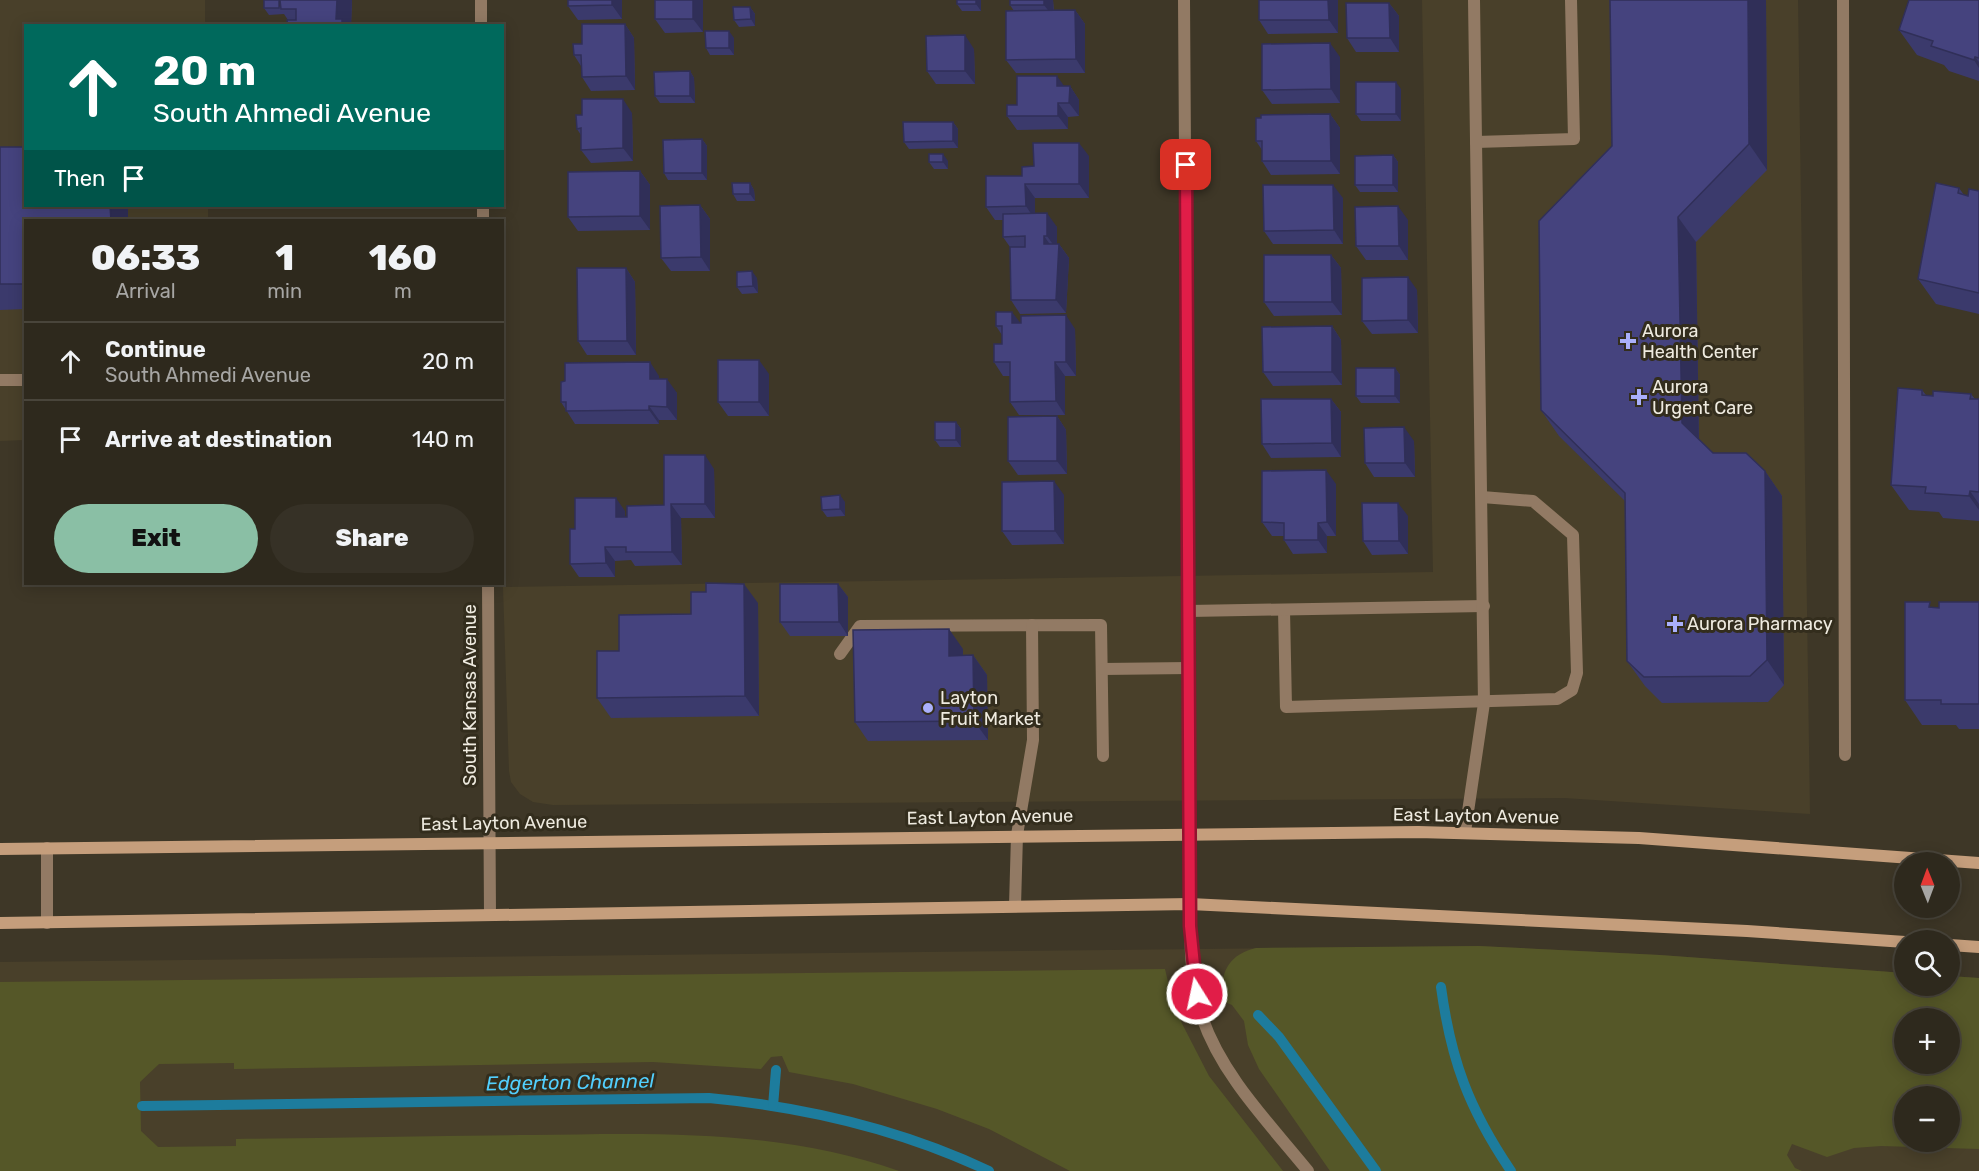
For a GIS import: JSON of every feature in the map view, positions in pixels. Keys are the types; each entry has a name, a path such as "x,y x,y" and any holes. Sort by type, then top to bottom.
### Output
{"main road":[{"name":"East Layton Avenue","path":"0,849 1017,835 1464,832 1639,838 1979,863"},
{"path":"0,923 1190,904 1747,931 1894,941"},
{"path":"1960,946 1979,947"}],"street":[{"path":"481,0 481,24"},
{"path":"1184,0 1190,904 1193,971 1202,1016 1219,1056 1308,1171"},
{"path":"1464,832 1484,703 1474,0"},
{"path":"1476,142 1574,139 1571,0"},
{"path":"1843,0 1845,755"},
{"path":"0,380 24,380"},
{"path":"1284,610 1286,707 1484,703 1557,699 1572,690 1577,673 1574,535 1533,501 1482,497"},
{"name":"South Kansas Avenue","path":"488,585 490,915"},
{"path":"1189,611 1484,606"},
{"path":"1015,906 1017,835 1033,740 1032,625"},
{"path":"840,654 860,626 1101,625 1103,756"},
{"path":"1103,669 1189,668"},
{"path":"46,848 47,922"}],"shaded area":[{"path":"0,0 205,0 205,24 24,24 24,207 208,207 208,219 24,219 24,440 0,441"},
{"path":"1422,0 1798,0 1810,814 1564,798 553,805 533,802 520,794 511,782 509,771 503,587 1433,572"},
{"path":"1479,946 1660,955 1894,972 1894,996 1960,996 1960,977 1979,978 1979,1171 0,1171 0,962"}],"green space":[{"path":"1479,946 1660,955 1894,972 1894,996 1960,996 1960,977 1979,978 1979,1149 1960,1148 1960,1086 1894,1086 1894,1146 1854,1148 1827,1157 1792,1144 1787,1155 1795,1168 1802,1171 1330,1171 1259,1069 1248,1045 1244,1021 1232,1005 1222,1001 1222,982 1227,967 1238,955 1256,948"},
{"path":"1165,969 1174,1008 1209,1076 1283,1171 1070,1171 989,1129 937,1109 853,1084 789,1072 782,1056 771,1057 761,1069 653,1062 234,1069 234,1063 159,1064 140,1082 141,1131 158,1147 236,1146 236,1139 624,1134 717,1136 808,1147 854,1157 899,1171 0,1171 0,982"}],"building":[{"path":"264,0 279,0 279,8 264,8"},
{"path":"280,0 337,0 336,19 342,19 342,24 288,24 287,20 296,20 296,9 281,9"},
{"path":"568,0 612,0 612,5 568,6"},
{"path":"655,0 693,0 693,19 655,19"},
{"path":"957,0 976,0 976,4 957,4"},
{"path":"1010,0 1044,0 1044,5 1010,5"},
{"path":"1259,0 1328,0 1329,20 1259,20"},
{"name":"Aurora Health Center","path":"1610,0 1748,0 1749,144 1678,217 1682,423 1713,453 1746,453 1765,471 1767,660 1750,676 1644,677 1627,661 1625,493 1541,410 1539,221 1612,146"},
{"path":"1909,0 1979,0 1979,58 1975,57 1974,60 1931,46 1933,41 1899,30"},
{"path":"1346,3 1389,3 1390,38 1347,38"},
{"path":"733,7 750,7 751,19 734,20"},
{"path":"1075,10 1076,59 1006,60 1006,11"},
{"path":"582,24 625,24 626,76 582,77 581,55 574,55 573,44 582,44"},
{"path":"705,31 729,31 729,48 706,48"},
{"path":"965,35 965,71 927,71 926,36"},
{"path":"1330,43 1331,89 1262,90 1262,44"},
{"path":"690,71 690,96 655,96 654,72"},
{"path":"1017,76 1057,76 1057,86 1070,86 1069,103 1058,103 1058,116 1007,116 1007,105 1017,105"},
{"path":"1356,82 1396,82 1396,114 1356,114"},
{"path":"582,99 623,99 623,148 581,150 581,128 577,129 576,115 582,115"},
{"path":"1330,114 1331,161 1262,161 1262,141 1256,141 1256,118 1261,118 1261,115"},
{"path":"903,122 953,122 953,141 904,142"},
{"path":"702,139 702,173 664,173 663,140"},
{"path":"1033,143 1079,143 1079,184 1025,184 1026,206 986,207 986,176 1022,176 1022,167 1034,166"},
{"path":"0,147 24,147 24,207 110,207 111,219 24,219 24,284 0,284"},
{"path":"929,154 943,154 943,162 929,162"},
{"path":"1393,155 1393,185 1355,185 1355,156"},
{"path":"640,171 640,216 568,217 568,172"},
{"path":"732,183 750,183 750,194 733,194"},
{"path":"1936,183 1959,188 1958,193 1968,196 1969,189 1979,191 1979,293 1918,279"},
{"path":"1263,185 1333,185 1334,230 1264,231"},
{"path":"700,205 701,257 661,258 660,206"},
{"path":"1398,206 1399,246 1356,246 1355,207"},
{"path":"1047,213 1047,236 1044,236 1044,244 1059,244 1056,300 1011,300 1010,247 1025,247 1025,236 1003,237 1003,214"},
{"path":"1264,255 1331,255 1332,302 1264,302"},
{"path":"577,268 626,268 627,341 578,341"},
{"path":"752,271 753,286 737,287 737,272"},
{"path":"1408,277 1408,320 1362,321 1362,278"},
{"path":"996,312 1012,312 1012,323 1021,323 1021,316 1066,315 1066,362 1055,362 1056,401 1010,402 1010,362 994,362 994,344 1002,344 1002,326 996,326"},
{"path":"1332,326 1332,372 1263,372 1262,327"},
{"path":"718,360 759,360 759,402 718,402"},
{"path":"650,362 650,379 667,379 667,407 649,406 649,410 566,411 566,402 561,402 561,382 565,381 565,363"},
{"path":"1356,368 1395,368 1395,396 1356,396"},
{"path":"1898,388 1922,390 1922,395 1933,396 1933,391 1971,394 1970,399 1979,399 1979,492 1970,491 1969,496 1925,493 1926,487 1891,485"},
{"path":"1261,399 1331,399 1332,443 1262,444"},
{"path":"1057,416 1057,461 1008,461 1008,417"},
{"path":"935,422 956,422 956,440 935,440"},
{"path":"1404,427 1405,463 1365,463 1364,428"},
{"path":"664,455 705,455 705,504 671,504 672,552 626,552 626,547 605,547 606,563 570,564 570,529 575,529 575,498 616,498 616,517 627,517 627,506 664,505"},
{"path":"1326,470 1327,522 1318,523 1318,540 1284,540 1284,523 1262,522 1262,471"},
{"path":"1054,481 1055,531 1002,531 1002,482"},
{"path":"840,495 840,509 822,510 821,497"},
{"path":"1362,503 1398,503 1399,541 1363,541"},
{"path":"706,583 744,584 745,696 597,698 597,651 619,651 619,615 691,614 691,592 706,592"},
{"path":"780,584 838,584 839,622 780,622"},
{"path":"1905,602 1930,602 1929,607 1939,608 1939,602 1979,602 1979,704 1941,704 1941,700 1905,700"},
{"name":"Layton Fruit Market","path":"949,629 949,656 973,655 974,721 855,722 853,630"}],"waterway":[{"path":"1441,987 1450,1038 1464,1084 1484,1126 1511,1171"},
{"path":"1258,1015 1279,1037 1376,1171"},
{"path":"773,1106 776,1070"},
{"name":"Edgerton Channel","path":"142,1106 709,1098 781,1107 852,1122 956,1156 989,1171"}],"place":[{"name":"Aurora Health Center","path":"1628,341"},
{"name":"Aurora Urgent Care","path":"1639,397"},
{"name":"Aurora Pharmacy","path":"1675,624"},
{"name":"Layton Fruit Market","path":"928,708"}],"route":[{"path":"1186,165 1190,949 1197,994"}]}
